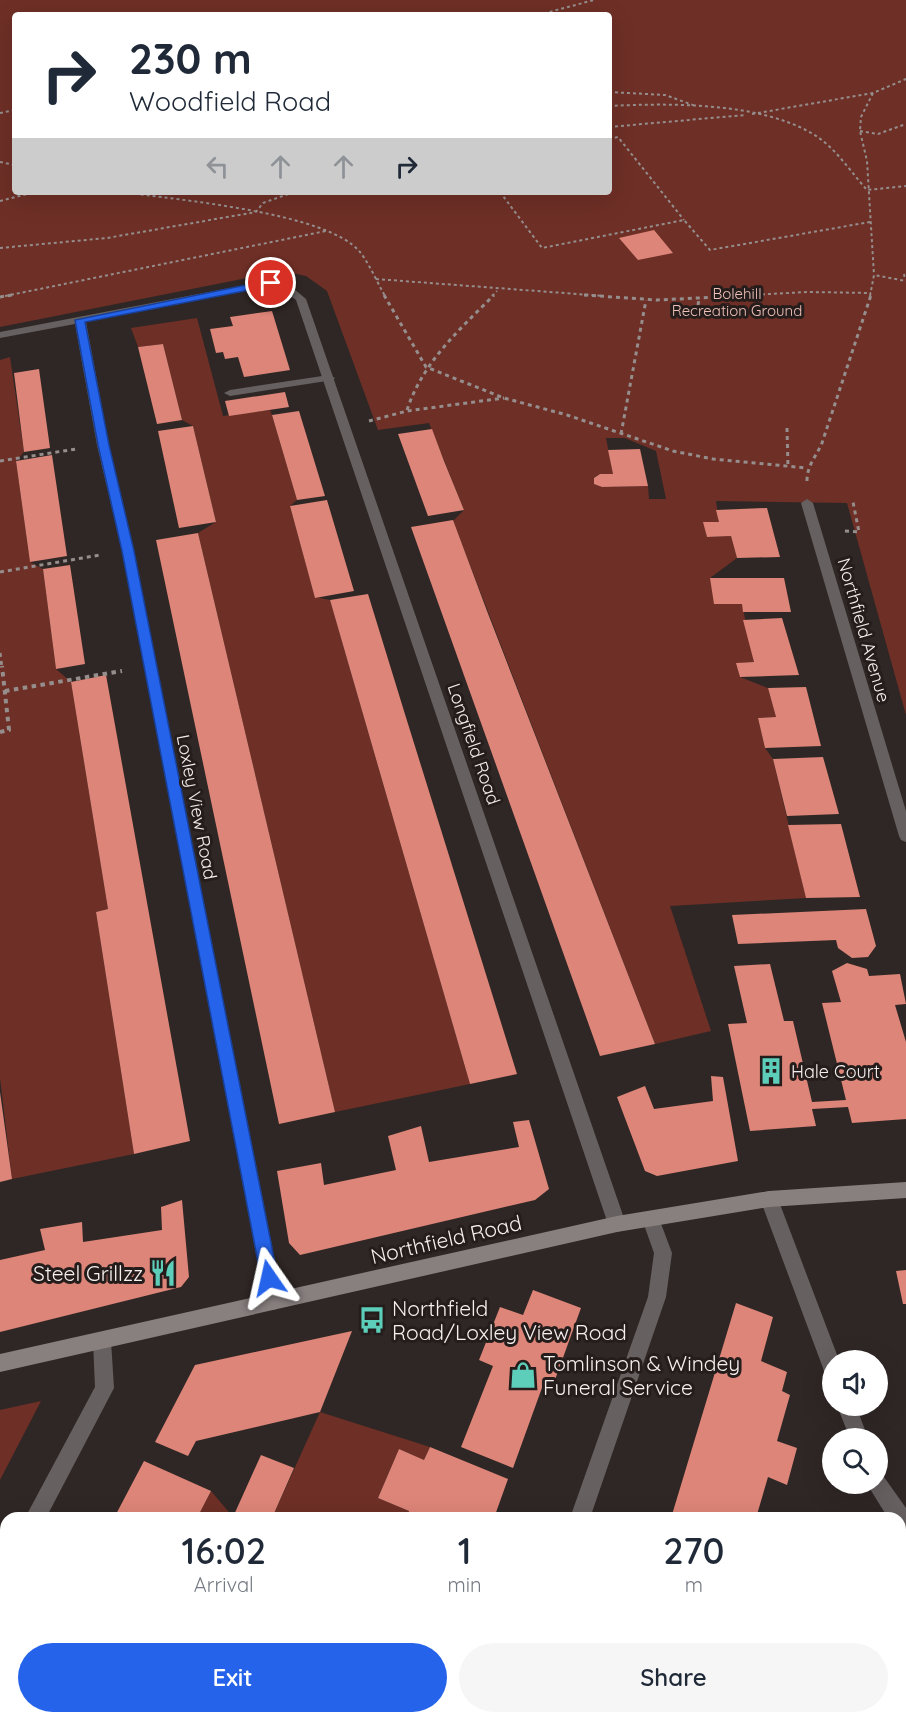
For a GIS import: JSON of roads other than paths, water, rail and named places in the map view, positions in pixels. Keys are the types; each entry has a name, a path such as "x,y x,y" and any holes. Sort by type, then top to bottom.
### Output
{"street":[{"name":"Longfield Road","path":"80,320 271,283 283,285 301,299 617,1224"},
{"path":"0,334 80,320"},
{"name":"Loxley View Road","path":"80,320 103,445 128,551 274,1301"},
{"path":"230,393 329,378"},
{"name":"Northfield Avenue","path":"807,503 906,836"},
{"name":"Northfield Road","path":"0,1363 617,1224 769,1198 906,1190"},
{"path":"769,1198 825,1350"},
{"path":"582,1512 657,1297 663,1253 651,1219"},
{"path":"38,1512 105,1388 102,1341"},
{"path":"884,1494 896,1512"}],"place":[{"name":"Hale Court","path":"771,1071"},
{"name":"Steel Grillzz","path":"163,1273"},
{"name":"Northfield Road/Loxley View Road","path":"372,1320"},
{"name":"Tomlinson & Windey Funeral Service","path":"523,1375"}],"park label":[{"name":"Bolehill Recreation Ground","path":"737,302"}]}
